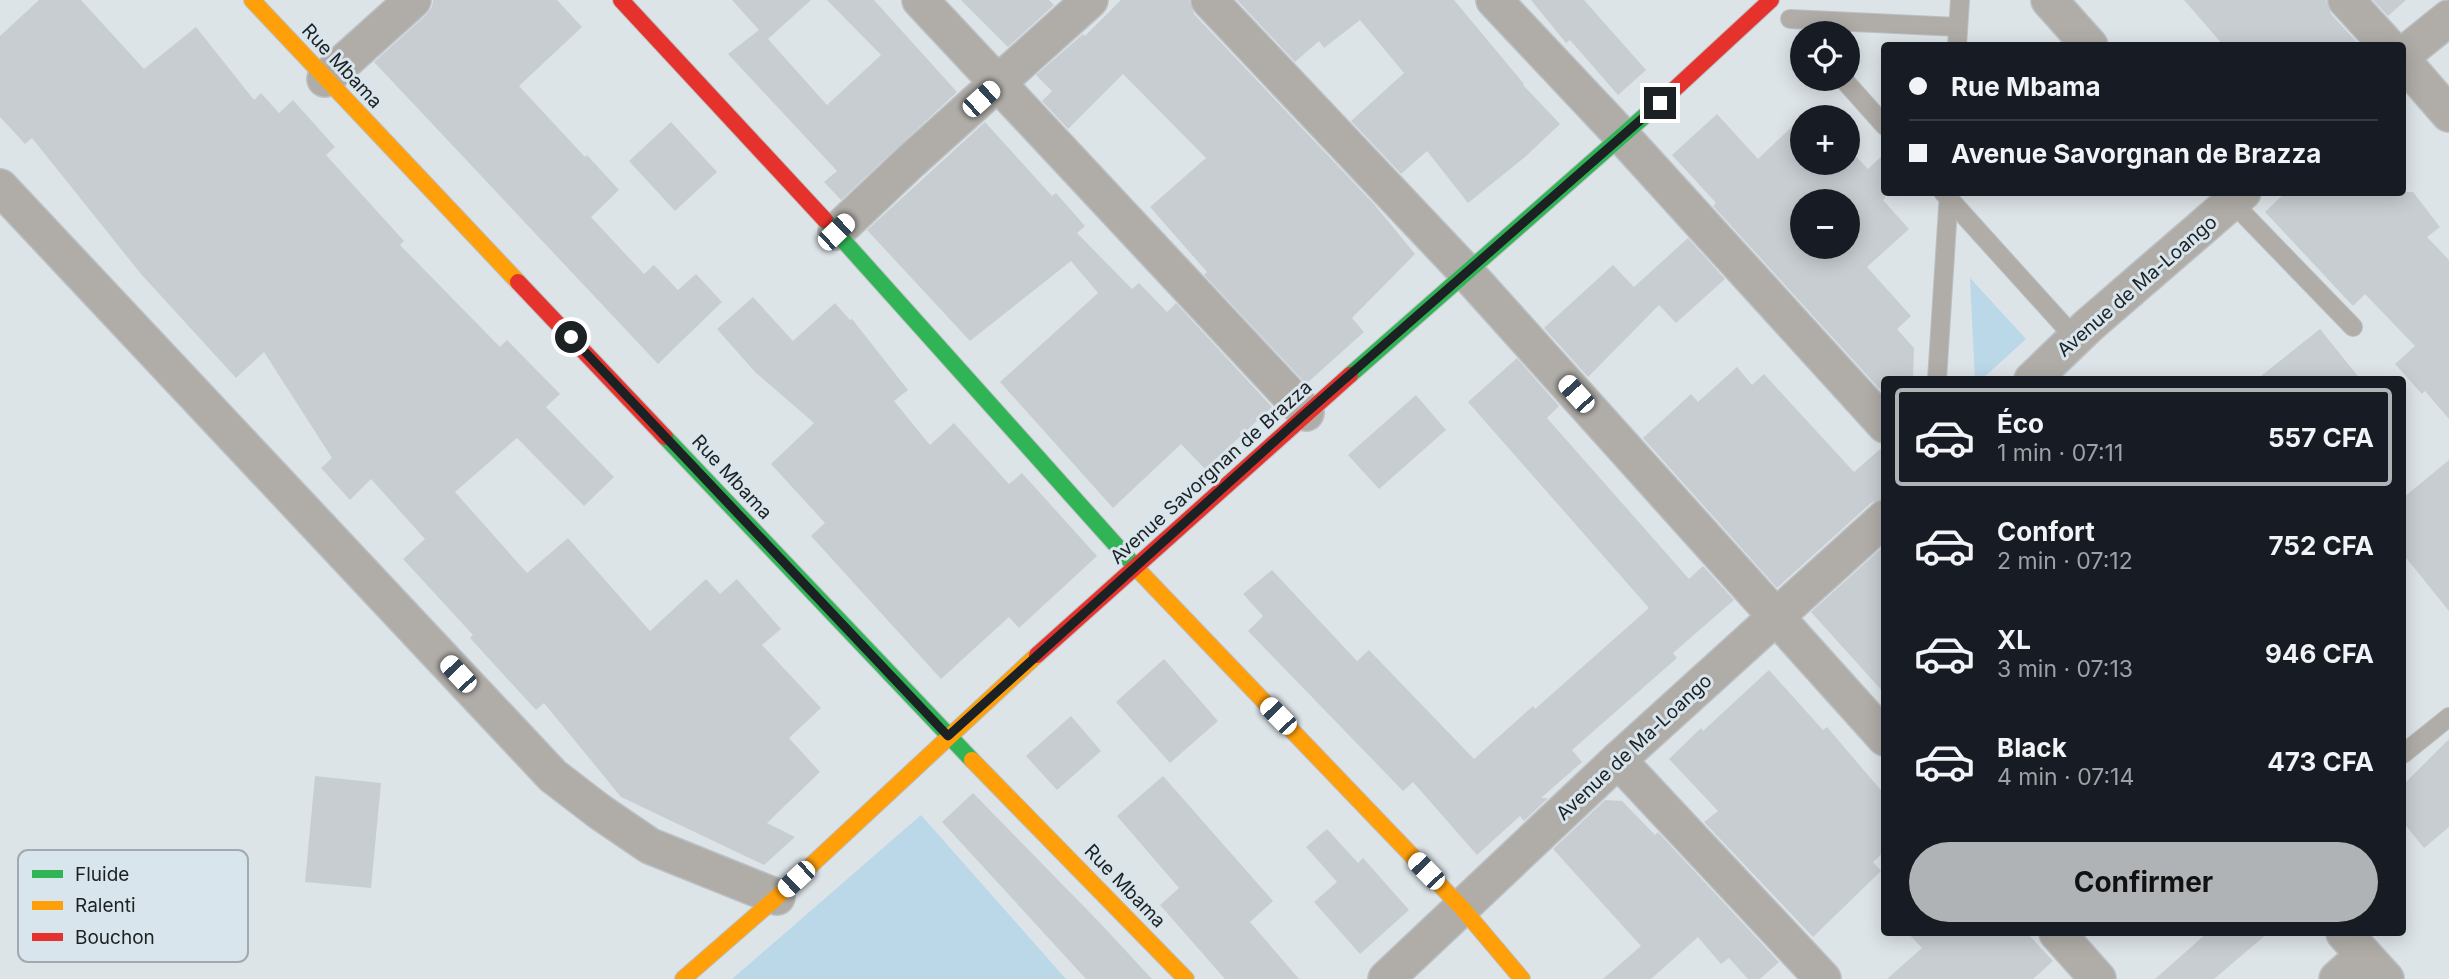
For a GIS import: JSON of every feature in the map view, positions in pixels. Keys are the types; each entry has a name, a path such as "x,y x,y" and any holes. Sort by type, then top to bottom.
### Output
{"street":[{"name":"Rue Mbama","path":"252,0 948,736 1186,979"},
{"path":"326,79 413,0"},
{"path":"621,0 836,232 1136,567 1462,908 1522,979"},
{"path":"920,0 1306,413"},
{"path":"836,232 1090,0"},
{"path":"1209,0 1467,273 1881,733"},
{"path":"1494,0 1623,137 1881,421"},
{"name":"Avenue Savorgnan de Brazza","path":"683,979 777,897 948,736 1306,413 1623,137 1772,0"},
{"path":"2049,0 2086,42"},
{"path":"2346,0 2384,42"},
{"path":"2406,53 2449,18"},
{"path":"2406,64 2449,114"},
{"path":"0,187 554,776 650,846 777,897"},
{"name":"Avenue de Ma-Loango","path":"2036,376 2232,196"},
{"name":"Avenue de Ma-Loango","path":"1387,979 1618,760 1881,522"},
{"path":"1618,760 1823,979"},
{"path":"2060,936 2098,979"},
{"path":"2337,979 2365,956"}],"lane":[{"path":"1772,0 1790,19 1958,27"},
{"path":"1957,42 1960,0"},
{"path":"1854,91 1881,122"},
{"path":"1937,376 1947,196"},
{"path":"1949,196 2076,338"},
{"path":"2232,196 2353,327"},
{"path":"2406,752 2449,717"}],"shaded area":[{"path":"1970,278 2026,339 1985,376 1975,376"},
{"path":"921,815 1066,979 732,979"}],"building":[{"path":"39,0 81,0 144,69 196,27 254,100 261,93 279,113 293,100 335,147 326,155 404,241 400,245 500,347 507,340 560,394 546,407 614,477 584,506 517,438 455,492 527,573 568,538 650,631 706,579 720,594 737,579 781,629 762,645 821,708 789,738 820,772 767,823 795,837 764,865 621,797 544,703 536,710 470,638 473,635 403,559 425,539 371,479 350,500 321,468 332,458 264,352 236,378 141,274 32,138 25,144 0,117 0,36"},
{"path":"433,0 557,0 582,27 519,86 619,190 591,217 644,274 654,265 678,290 696,274 722,302 658,364 374,62 426,15"},
{"path":"732,0 811,0 768,39 827,105 881,55 827,0 874,0 957,92 841,200 824,182 837,171 728,54 759,30"},
{"path":"961,0 1049,0 1054,5 1008,47"},
{"path":"1121,0 1189,0 1194,14 1374,204 1415,254 1352,318 1364,332 1306,384 1204,275 1207,272 1150,207 1206,158 1123,74 1068,129 1042,101 1052,91 1036,75 1083,34 1085,36"},
{"path":"1237,0 1454,0 1523,85 1560,124 1525,157 1468,203 1427,151 1401,174 1351,121 1404,73 1360,20 1324,48 1319,41 1295,62"},
{"path":"1531,0 1584,0 1646,70 1618,95 1570,40 1566,43"},
{"path":"2184,0 2326,0 2331,14 2357,42 2221,42"},
{"path":"2373,0 2406,0 2388,16"},
{"path":"1717,114 1758,159 1790,128 1790,175 1860,175 1860,161 1868,169 1881,157 1881,196 1885,196 1883,200 1909,229 1867,267 1911,316 1897,329 1914,348 1913,376 1881,376 1881,391 1713,206 1716,203 1672,155"},
{"path":"671,122 717,172 675,211 629,161"},
{"path":"985,122 1052,196 1056,193 1085,226 1077,233 1132,289 1139,283 1167,312 1176,303 1272,407 1205,469 1181,444 1113,508 1000,382 1098,293 1071,261 970,341 867,230"},
{"path":"2406,192 2413,192 2440,227 2427,237 2449,260 2449,419 2425,391 2422,394 2395,364 2415,346 2365,294 2353,306 2265,212 2282,196 2406,196"},
{"path":"1688,238 1725,279 1676,323 1659,305 1588,377 1544,328 1613,265 1634,287"},
{"path":"753,297 793,341 835,303 852,319 908,390 894,401 930,445 954,423 1009,484 1022,473 1097,556 1019,628 1009,617 941,679 811,536 825,523 771,464 814,423 755,372 717,329"},
{"path":"2320,329 2358,376 2261,376"},
{"path":"1517,358 1559,406 1547,418 1689,579 1703,566 1734,600 1673,653 1677,658 1572,750 1582,762 1541,798 1548,798 1524,821 1520,816 1477,855 1413,782 1403,791 1248,631 1263,616 1243,594 1272,570 1357,661 1369,650 1474,759 1533,706 1535,709 1649,608 1468,402"},
{"path":"1737,367 1752,385 1764,374 1854,472 1881,448 1881,499 1871,503 1777,588 1643,438 1691,394 1698,402"},
{"path":"1416,395 1446,430 1379,489 1348,455"},
{"path":"2449,460 2449,611 2406,558 2406,496"},
{"path":"1881,549 1881,690 1811,612"},
{"path":"1164,659 1218,721 1170,763 1116,702"},
{"path":"1769,670 1823,730 1827,727 1881,790 1881,855 1873,862 1881,871 1813,937 1704,822 1718,811 1669,759 1701,728 1703,731"},
{"path":"1071,716 1101,751 1057,790 1026,756"},
{"path":"2449,739 2449,827 2424,848 2406,826 2406,782"},
{"path":"315,776 381,783 371,888 305,882"},
{"path":"1163,776 1273,901 1250,922 1299,979 1225,979 1160,905 1179,888 1117,816"},
{"path":"973,793 1152,979 1086,979 942,822"},
{"path":"1605,800 1622,801 1655,835 1658,832 1779,962 1760,979 1748,979 1729,958 1721,964 1698,937 1651,979 1603,979 1641,946 1553,849"},
{"path":"1327,829 1358,863 1363,858 1409,910 1360,954 1314,902 1337,882 1306,847"},
{"path":"1911,936 2030,936 2053,961 2033,979 1887,979 1922,948"},
{"path":"2204,936 2264,936 2214,979 2155,979"}],"traffic: fast":[{"path":"1350,375 1665,98"},
{"path":"825,220 1141,573"},
{"path":"665,437 972,760"}],"traffic: slow":[{"path":"252,0 518,282"},
{"path":"1141,573 1462,908 1522,979"},
{"path":"683,979 777,897 1037,655"},
{"path":"972,760 1186,979"}],"traffic: jam":[{"path":"621,0 825,220"},
{"path":"1665,98 1771,0"},
{"path":"518,282 665,437"},
{"path":"1037,655 1350,375"}],"route":[{"path":"571,337 948,736 1306,413 1660,103"}]}
